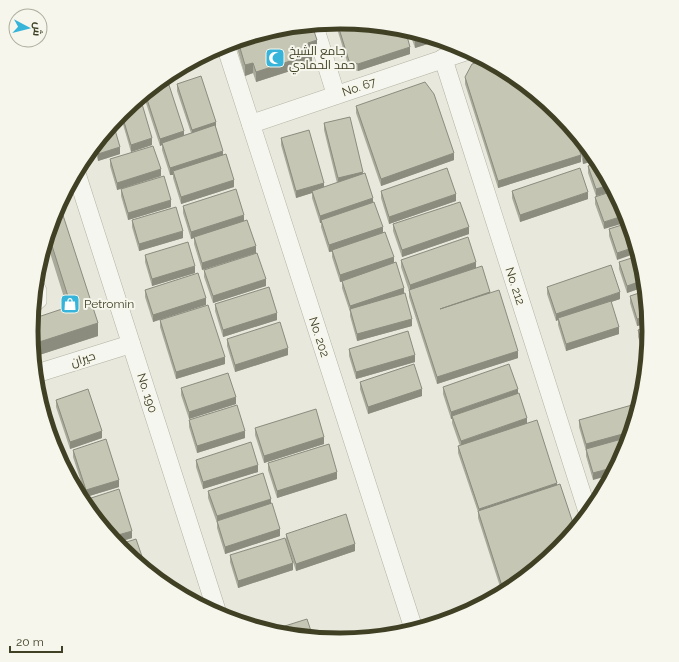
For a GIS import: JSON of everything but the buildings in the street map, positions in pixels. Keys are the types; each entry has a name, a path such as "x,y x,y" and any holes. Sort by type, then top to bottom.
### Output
{"street":[{"path":"316,30 336,95"},
{"name":"No. 202","path":"227,51 412,624"},
{"name":"No. 67","path":"251,124 458,53"},
{"name":"No. 212","path":"443,58 586,506"},
{"name":"No. 190","path":"78,179 215,606"},
{"name":"حيران","path":"40,372 131,344"}],"lane":[{"path":"39,305 42,302 41,287"}],"place":[{"name":"جامع الشيخ حمد الحمادي","path":"275,58"},
{"name":"Petromin","path":"70,304"}]}
